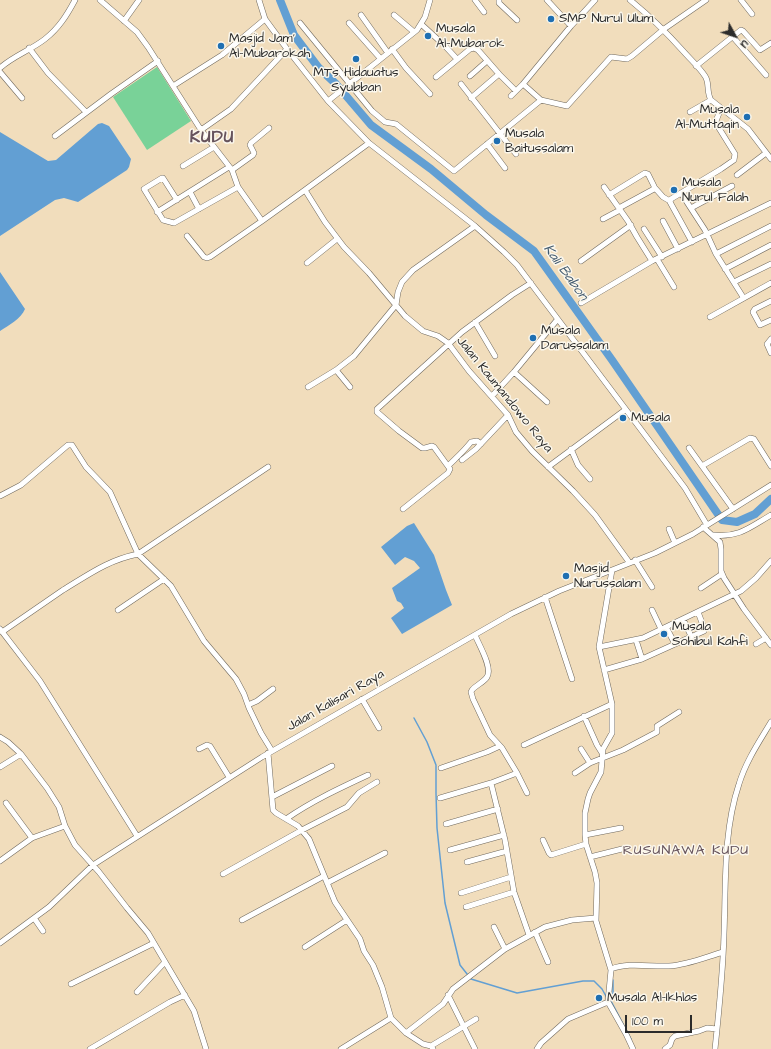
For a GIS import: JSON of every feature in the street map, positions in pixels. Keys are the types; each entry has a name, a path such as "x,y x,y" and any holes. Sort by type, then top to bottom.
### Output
{"street":[{"path":"0,68 14,57 44,40 64,21 75,0"},
{"path":"100,0 140,36 158,61 201,130 230,169 238,187 262,221"},
{"path":"124,21 139,0"},
{"path":"260,0 265,19 287,49 328,101 368,143 475,226 517,265 685,488 713,535 721,544 722,574 744,609 771,645"},
{"path":"328,101 414,32 421,24 430,0"},
{"path":"475,0 484,12"},
{"path":"499,0 499,4 517,20"},
{"path":"547,0 571,26"},
{"path":"511,96 595,0"},
{"path":"630,0 664,29 706,79 708,94 711,100 745,126 771,159"},
{"path":"523,84 541,100 567,106 611,57 627,59 664,29 706,0"},
{"path":"741,0 752,14"},
{"path":"362,15 390,51 430,94"},
{"path":"394,15 414,32"},
{"path":"173,86 222,55 265,19"},
{"path":"300,22 372,111 384,122 396,124 454,171 541,100"},
{"path":"348,23 380,58"},
{"path":"421,24 457,59"},
{"path":"696,66 742,30 760,50 771,43"},
{"path":"733,37 766,75"},
{"path":"29,48 48,73 86,112"},
{"path":"436,77 470,49 474,48 478,50 498,74 516,91"},
{"path":"201,130 231,110 287,49"},
{"path":"55,136 158,61"},
{"path":"470,76 487,61"},
{"path":"0,72 22,98"},
{"path":"471,98 498,74"},
{"path":"461,84 516,154"},
{"path":"690,112 711,100"},
{"path":"670,201 734,160 735,154 716,121 721,108"},
{"path":"157,212 253,155 254,153 250,145 251,143 269,128"},
{"path":"187,236 204,257 210,257 305,190 368,143"},
{"path":"487,144 505,168"},
{"path":"183,166 214,147"},
{"path":"737,175 766,153"},
{"path":"609,195 647,173 655,188 663,197 670,201 692,242"},
{"path":"177,200 163,178 145,188 144,191 165,222 174,223 238,187"},
{"path":"691,208 732,186"},
{"path":"604,187 631,225 637,237 657,259"},
{"path":"603,219 655,188"},
{"name":"Jalan Kaumandowo Raya","path":"305,190 337,239 396,305 419,328 438,336 448,343 469,371 508,415 516,432 532,451 573,491 594,515 629,562"},
{"path":"190,192 199,208"},
{"path":"681,193 707,233 716,254 743,298"},
{"path":"581,303 657,259 707,233 771,203"},
{"path":"664,221 678,249"},
{"path":"581,262 631,225"},
{"path":"308,388 336,370 354,356 396,305 398,292 402,282 409,273 475,226"},
{"path":"716,254 771,226"},
{"path":"644,229 657,259 674,287"},
{"path":"307,263 337,239"},
{"path":"725,269 771,246"},
{"path":"734,282 771,264"},
{"path":"403,509 450,470 434,447 422,448 399,431 377,412 376,409 448,343 512,295 531,283"},
{"path":"710,317 771,283"},
{"path":"771,301 753,311 760,325 771,320"},
{"path":"492,396 557,320"},
{"path":"475,322 495,356"},
{"path":"770,339 767,344 771,354"},
{"path":"336,370 350,387"},
{"path":"514,372 547,402"},
{"path":"548,467 625,410"},
{"path":"462,460 481,444 508,415"},
{"path":"702,466 750,438 754,439 769,457 771,466"},
{"path":"448,466 471,442 477,441 481,444"},
{"path":"0,496 21,485 71,444 74,447 86,467 110,492 138,554 171,586 204,641 236,679 270,752 273,810 302,830 309,839 335,902 360,939 364,951 373,965 382,987 391,1018 406,1033 432,1048 476,1019"},
{"path":"689,448 730,510"},
{"path":"571,449 578,465 590,479"},
{"path":"137,836 40,681 1,631 98,568 138,554 268,467"},
{"name":"Jalan Kalisari Raya","path":"0,943 49,907 93,865 270,752 511,614 545,597 675,543 693,534 771,485"},
{"path":"713,535 737,535 771,515"},
{"path":"669,529 675,543"},
{"path":"635,560 652,587"},
{"path":"599,648 636,640 741,591 749,585 771,561"},
{"path":"612,570 599,648 612,704 612,733 606,742 602,755 601,772 588,799 585,813 585,835 586,844 597,883 596,921 611,969 608,1002 633,1049"},
{"path":"701,588 722,574"},
{"path":"118,610 164,579"},
{"path":"545,597 572,679"},
{"path":"652,610 675,644"},
{"path":"604,670 642,659 704,630 698,612"},
{"path":"683,619 692,636"},
{"path":"475,635 489,672 483,682 474,688 472,695 490,735 500,746 517,773 527,793"},
{"path":"756,644 766,638"},
{"path":"636,640 642,659"},
{"path":"248,705 257,701 273,689"},
{"path":"362,699 379,728"},
{"path":"524,745 612,704"},
{"path":"575,773 602,755 623,750 656,732 657,726 679,712"},
{"path":"584,716 602,755"},
{"path":"714,1049 720,1007 729,819 738,785 748,761 771,722"},
{"path":"0,737 21,754 47,788 59,807 65,826 75,845 99,872 144,928 154,943 185,995 196,1017 206,1049"},
{"path":"199,749 207,745 210,746 229,777"},
{"path":"441,768 488,752 500,746"},
{"path":"581,749 590,763"},
{"path":"0,767 21,754"},
{"path":"272,797 332,766"},
{"path":"440,798 491,783 517,773"},
{"path":"286,819 305,806 327,794 368,775"},
{"path":"223,874 347,807 359,793 377,782"},
{"path":"491,783 504,835 514,892 529,935"},
{"path":"6,803 32,838"},
{"path":"446,824 498,809"},
{"path":"0,861 32,838 65,826"},
{"path":"585,835 621,828"},
{"path":"450,850 504,835"},
{"path":"543,840 551,855 586,844"},
{"path":"590,857 626,848"},
{"path":"467,862 507,851"},
{"path":"327,883 385,853"},
{"path":"242,920 324,876"},
{"path":"461,894 511,878"},
{"path":"466,907 514,892"},
{"path":"34,918 43,931"},
{"path":"406,1033 442,1004 453,989 505,949 545,927 572,920 596,918"},
{"path":"304,947 347,920"},
{"path":"494,927 505,949"},
{"path":"535,932 548,962"},
{"path":"72,984 154,943"},
{"path":"611,969 625,965 670,966 723,952"},
{"path":"137,992 166,962"},
{"path":"90,1049 170,1002 185,995"},
{"path":"448,995 475,1049"},
{"path":"537,1049 541,1043 568,1019 608,1002"},
{"path":"341,1049 391,1018"},
{"path":"665,1049 670,1045 673,1038 677,1036 707,1028 717,1029"}],"green space":[{"path":"157,67 191,121 147,150 113,97"}],"water":[{"path":"102,123 109,126 131,159 127,170 78,202 64,198 55,200 0,236 0,132 48,161 56,160 98,124"},
{"path":"0,272 25,309 18,319 0,331"},
{"path":"414,523 434,555 452,605 402,634 391,618 404,608 401,603 397,601 392,588 420,568 414,561 405,557 395,565 381,547 407,526"}],"waterway":[{"name":"Kali Babon","path":"280,0 294,35 318,67 336,84 371,125 431,169 486,215 534,251 612,360 722,520 737,522 755,514 771,499"},
{"path":"414,718 427,742 436,765 437,828 445,903 460,965 471,979 517,993 583,981 594,981 602,989 607,998"},
{"path":"613,980 613,993 611,1001 631,1039"}],"place":[{"name":"SMP Nurul Ulum","path":"551,19"},
{"name":"Musala Al-Mubarok","path":"428,36"},
{"name":"Masjid Jam' Al-Mubarokah","path":"221,46"},
{"name":"MTs Hidauatus Syubban","path":"356,59"},
{"name":"Musala Al-Muttaqin","path":"747,117"},
{"name":"Musala Baitussalam","path":"497,141"},
{"name":"Musala Nurul Falah","path":"674,190"},
{"name":"Musala Darussalam","path":"533,338"},
{"name":"Musala","path":"623,418"},
{"name":"Masjid Nurussalam","path":"566,576"},
{"name":"Musala Sohibul Kahfi","path":"664,634"},
{"name":"Musala Al-Ikhlas","path":"599,998"}],"district":[{"name":"KUDU","path":"212,138"},
{"name":"RUSUNAWA KUDU","path":"686,851"}]}
